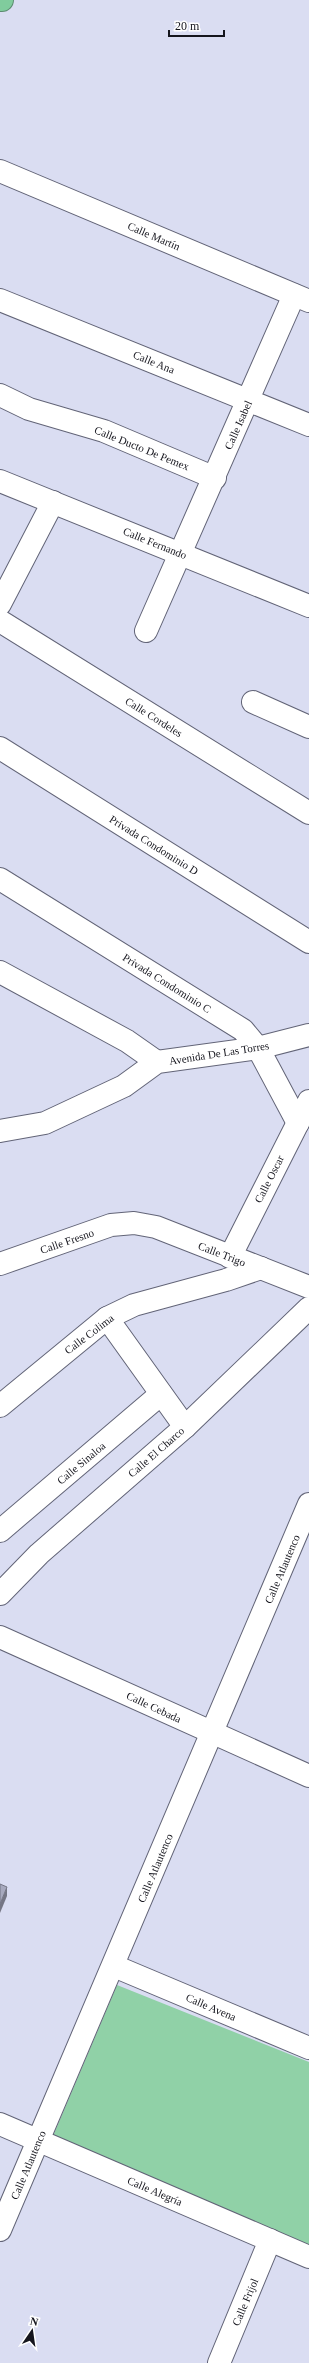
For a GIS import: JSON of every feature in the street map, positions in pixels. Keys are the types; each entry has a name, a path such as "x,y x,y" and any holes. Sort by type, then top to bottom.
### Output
{"street":[{"name":"Calle Martín","path":"0,171 302,298"},
{"name":"Calle Isabel","path":"146,631 182,554 249,401 302,298"},
{"name":"Calle Ana","path":"0,300 309,425"},
{"name":"Calle Ducto De Pemex","path":"0,395 29,410 104,430 215,478"},
{"name":"Calle Fernando","path":"0,481 309,606"},
{"path":"0,604 53,502"},
{"name":"Calle Cordeles","path":"0,621 309,813"},
{"path":"253,702 309,727"},
{"name":"Privada Condominio D","path":"0,748 309,942"},
{"name":"Privada Condominio C","path":"0,879 243,1030 258,1048 298,1123"},
{"path":"0,972 128,1041 157,1062"},
{"name":"Avenida De Las Torres","path":"0,1131 45,1123 124,1086 157,1062 258,1048 309,1035"},
{"name":"Calle Oscar","path":"230,1257 309,1101"},
{"name":"Calle Trigo","path":"134,1223 156,1227 309,1287"},
{"name":"Calle Fresno","path":"0,1264 110,1225 134,1223"},
{"name":"Calle Colima","path":"0,1406 107,1318 134,1305 226,1280 261,1268"},
{"name":"Calle El Charco","path":"0,1594 39,1554 185,1427 309,1308"},
{"path":"107,1318 185,1427"},
{"name":"Calle Sinaloa","path":"0,1531 161,1394"},
{"name":"Calle Atlautenco","path":"0,2230 114,1966 309,1504"},
{"name":"Calle Cebada","path":"0,1636 212,1734 309,1776"},
{"name":"Calle Avena","path":"114,1966 309,2048"},
{"name":"Calle Alegría","path":"0,2124 309,2257"},
{"name":"Calle Frijol","path":"219,2363 270,2240"}],"green space":[{"path":"117,1985 309,2062 309,2248 53,2136"}],"building":[{"path":"0,1884 7,1887 0,1904"}]}
